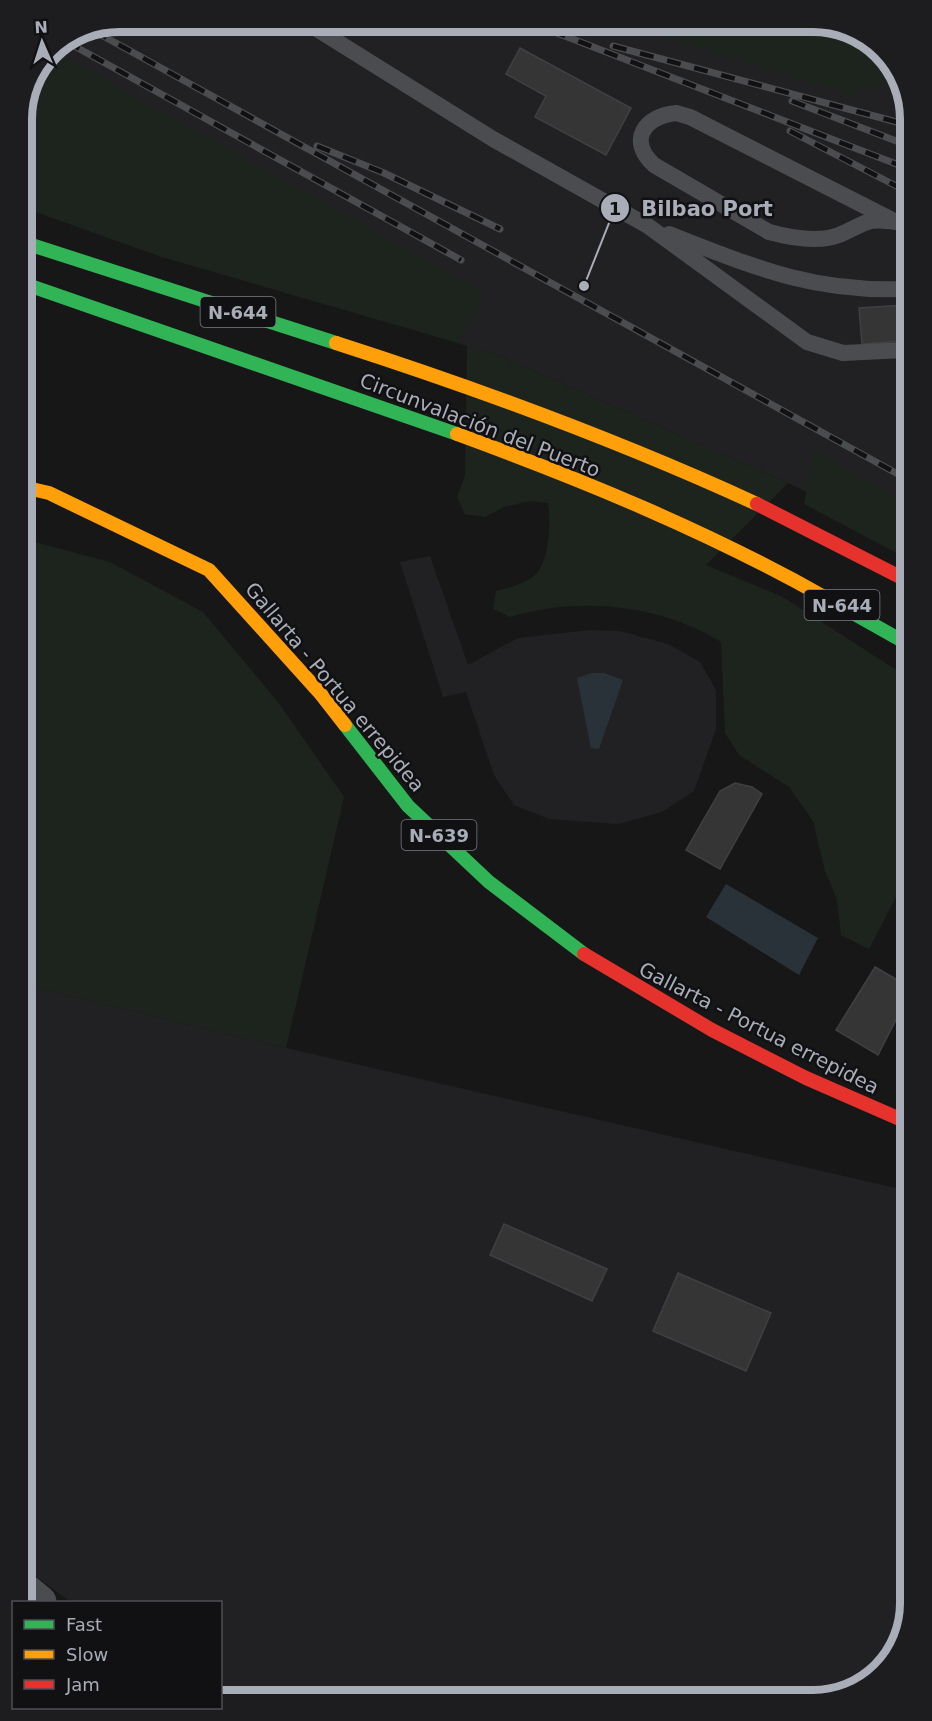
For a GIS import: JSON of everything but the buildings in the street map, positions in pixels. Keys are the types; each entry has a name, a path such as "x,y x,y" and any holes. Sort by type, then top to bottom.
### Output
{"highway":[{"name":"Circunvalación del Puerto","path":"32,245 454,381 685,471 790,519 901,577"},
{"name":"Circunvalación del Puerto","path":"32,286 429,423 544,467 775,571 850,609 901,641"},
{"name":"Gallarta - Portua errepidea","path":"32,489 50,493 208,570 320,693 408,806 489,882 592,960 712,1030 806,1078 901,1120"}],"lane":[{"path":"322,32 493,139 648,225 762,271 791,279 862,291 901,289"},
{"path":"676,113 690,117 900,224 867,220 837,235 821,238 785,237 769,232 654,165 645,156 640,138 645,127 663,114 676,113"},
{"path":"648,225 799,338 816,347 843,353 901,350"}],"shaded area":[{"path":"118,32 819,32 831,33 852,40 871,53 889,75 899,101 901,118 901,540 788,483 502,357 367,315 162,257 32,211 32,113 34,96 45,72 72,72 72,45 101,33"},
{"path":"649,32 819,32 842,36 871,53 892,81 852,95"},
{"path":"72,61 485,293 458,343 162,257 32,211 32,113 34,96 45,72 72,72"},
{"path":"467,346 502,357 788,483 706,565 781,596 901,673 901,888 869,949 841,935 837,900 825,871 813,821 789,787 739,755 725,733 721,642 672,619 618,607 563,607 536,610 510,617 493,609 496,591 526,581 540,569 548,541 548,503 530,501 504,507 485,517 465,514 457,497 465,476"},
{"path":"814,449 901,501 901,555 804,504"},
{"path":"32,541 110,562 203,612 278,702 344,797 286,1048 32,987"},
{"path":"430,556 468,665 518,638 590,630 620,631 668,644 700,662 716,690 716,729 694,791 662,812 618,824 549,819 514,805 494,775 466,692 443,697 400,562"},
{"path":"592,673 604,673 623,680 599,749 591,748 577,678"},
{"path":"726,884 818,938 799,975 706,917"},
{"path":"32,987 286,1048 901,1189 901,1603 896,1631 886,1651 867,1672 847,1683 814,1690 222,1689 222,1601 70,1601 32,1574"}],"railway":[{"path":"554,32 901,166"},
{"path":"99,34 901,476"},
{"path":"72,45 461,260"},
{"path":"613,46 901,123"},
{"path":"792,101 901,143"},
{"path":"790,131 901,188"},
{"path":"317,146 384,173 500,229"}],"traffic: fast":[{"path":"32,245 336,343"},
{"path":"32,286 457,434"},
{"path":"826,598 901,640"},
{"path":"345,725 408,806 489,882 584,954"}],"traffic: slow":[{"path":"336,343 549,417 757,504"},
{"path":"457,434 645,508 737,551 826,598"},
{"path":"32,489 49,493 209,570 320,693 345,725"}],"traffic: jam":[{"path":"757,504 901,577"},
{"path":"584,954 712,1030 806,1078 901,1120"}],"place":[{"name":"Bilbao Port","path":"584,286"}]}
